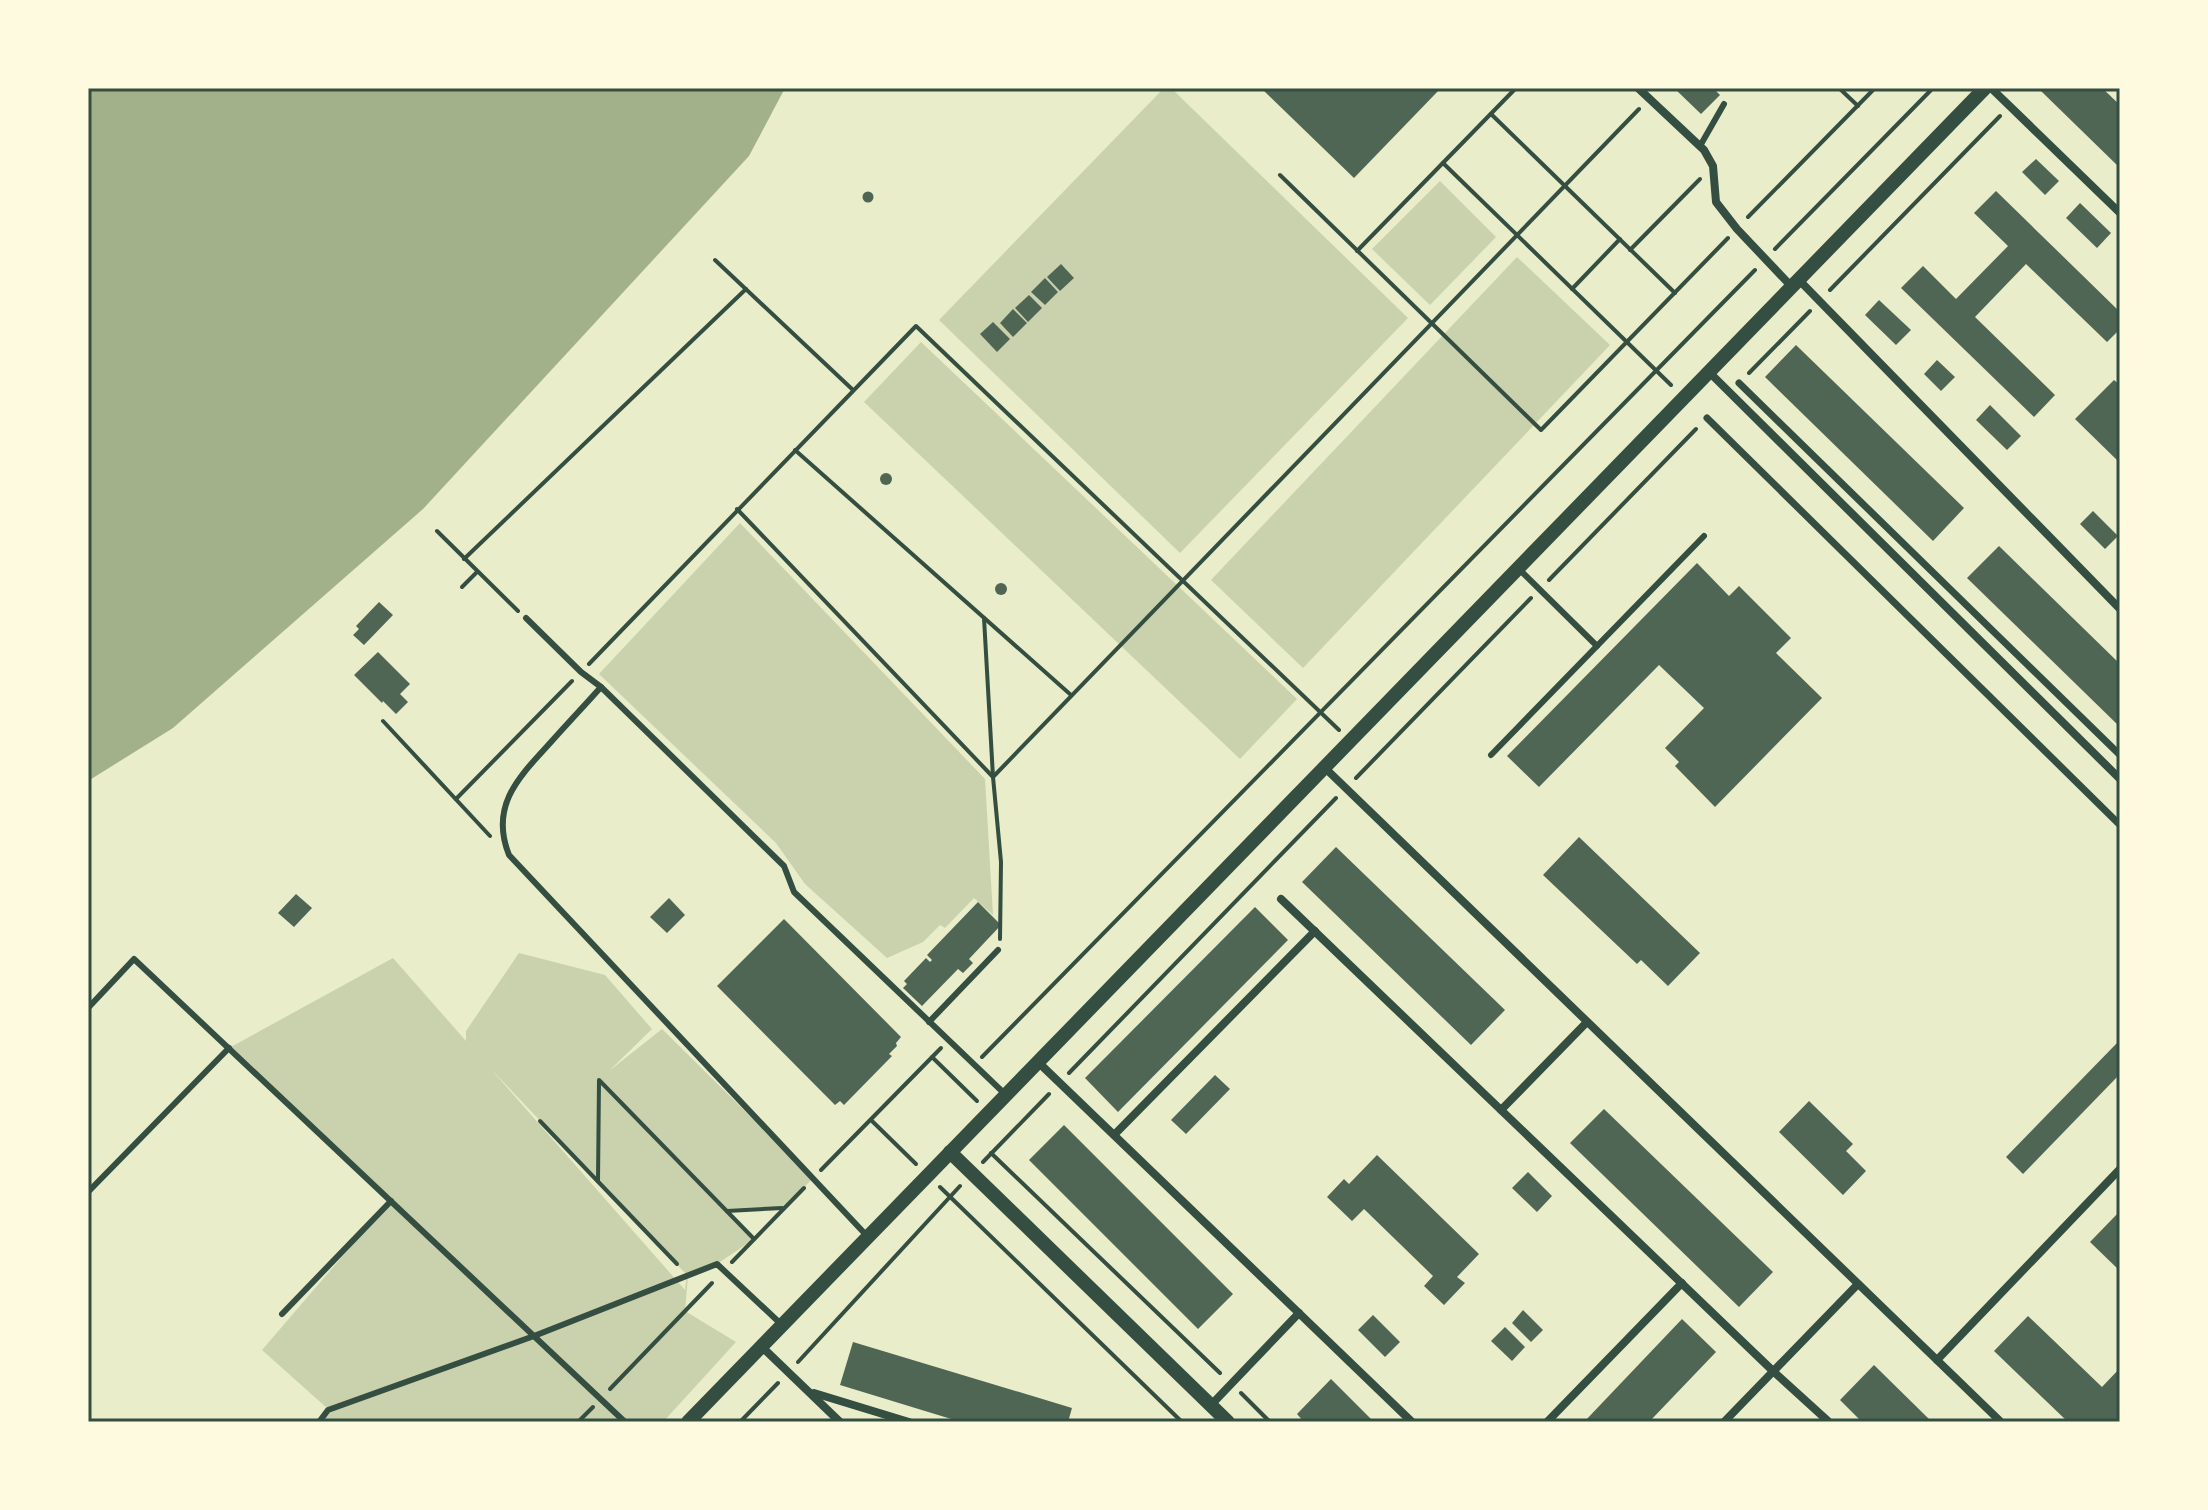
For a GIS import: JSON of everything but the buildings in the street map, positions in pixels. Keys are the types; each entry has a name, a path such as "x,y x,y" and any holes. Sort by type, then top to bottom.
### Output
{"street":[{"path":"1638,88 1700,146 1713,166 1716,202 1765,260 1820,300 2120,609"},
{"path":"688,1422 1985,88"},
{"path":"1991,88 2120,213"},
{"path":"1708,371 2120,779"},
{"path":"1739,383 2120,755"},
{"path":"1707,418 2120,825"},
{"path":"1324,767 2001,1422"},
{"path":"1281,899 1829,1422"},
{"path":"1114,1135 1315,931"},
{"path":"1501,1110 1587,1022"},
{"path":"1038,1062 1412,1422"},
{"path":"950,1152 1228,1422"},
{"path":"1937,1360 2120,1169"},
{"path":"1547,1422 1682,1283"},
{"path":"1724,1422 1858,1284"},
{"path":"1211,1405 1299,1313"},
{"path":"762,1347 840,1422"},
{"path":"811,1393 909,1422"}],"lane":[{"path":"1700,146 1724,104"},
{"path":"1491,755 1704,536"},
{"path":"1517,568 1597,646"},
{"path":"526,618 784,866 794,892 1006,1095"},
{"path":"601,687 514,784 503,816 504,842 509,855 868,1237"},
{"path":"929,1022 998,950"},
{"path":"88,1008 134,959 625,1422"},
{"path":"88,1192 229,1048"},
{"path":"282,1314 391,1201"},
{"path":"319,1422 328,1410 534,1336 717,1264 782,1325"}],"path":[{"path":"1357,251 1516,88"},
{"path":"1839,88 1858,106"},
{"path":"1280,175 1541,430 1875,88"},
{"path":"974,1065 1933,88"},
{"path":"993,777 1649,99"},
{"path":"1739,383 2010,105"},
{"path":"1491,114 1675,293"},
{"path":"1443,163 1683,397"},
{"path":"1630,250 1713,166"},
{"path":"1572,289 1620,239"},
{"path":"715,260 853,390"},
{"path":"464,559 746,289"},
{"path":"456,799 916,326 1350,740"},
{"path":"740,1422 949,1196 1707,418"},
{"path":"795,450 1072,695"},
{"path":"737,509 993,777"},
{"path":"437,531 526,618"},
{"path":"462,587 477,571"},
{"path":"984,618 1001,862 998,950"},
{"path":"383,721 509,855"},
{"path":"578,1422 948,1040"},
{"path":"932,1057 1011,1132"},
{"path":"598,1181 599,1080 754,1239"},
{"path":"870,1120 1182,1422"},
{"path":"540,1121 703,1292"},
{"path":"991,1153 1270,1422"},
{"path":"727,1211 784,1208"}],"shaded area":[{"path":"88,88 785,88 749,156 423,509 173,728 88,781"},
{"path":"1164,88 1171,88 1408,318 1180,553 939,320"},
{"path":"1440,181 1496,237 1430,305 1372,249"},
{"path":"1517,257 1610,345 1303,668 1211,580"},
{"path":"921,342 1297,699 1240,759 864,402"},
{"path":"740,523 985,779 993,915 974,898 945,928 940,925 923,942 887,958 805,884 776,843 599,674"},
{"path":"519,953 605,975 652,1029 609,1071 662,1029 813,1178 784,1208 728,1211 754,1239 717,1264 688,1275 685,1311 736,1342 663,1422 317,1422 328,1409 262,1350 390,1201 229,1048 393,958 466,1041 466,1031","holes":["490,1068 687,1275 685,1290"]}]}
